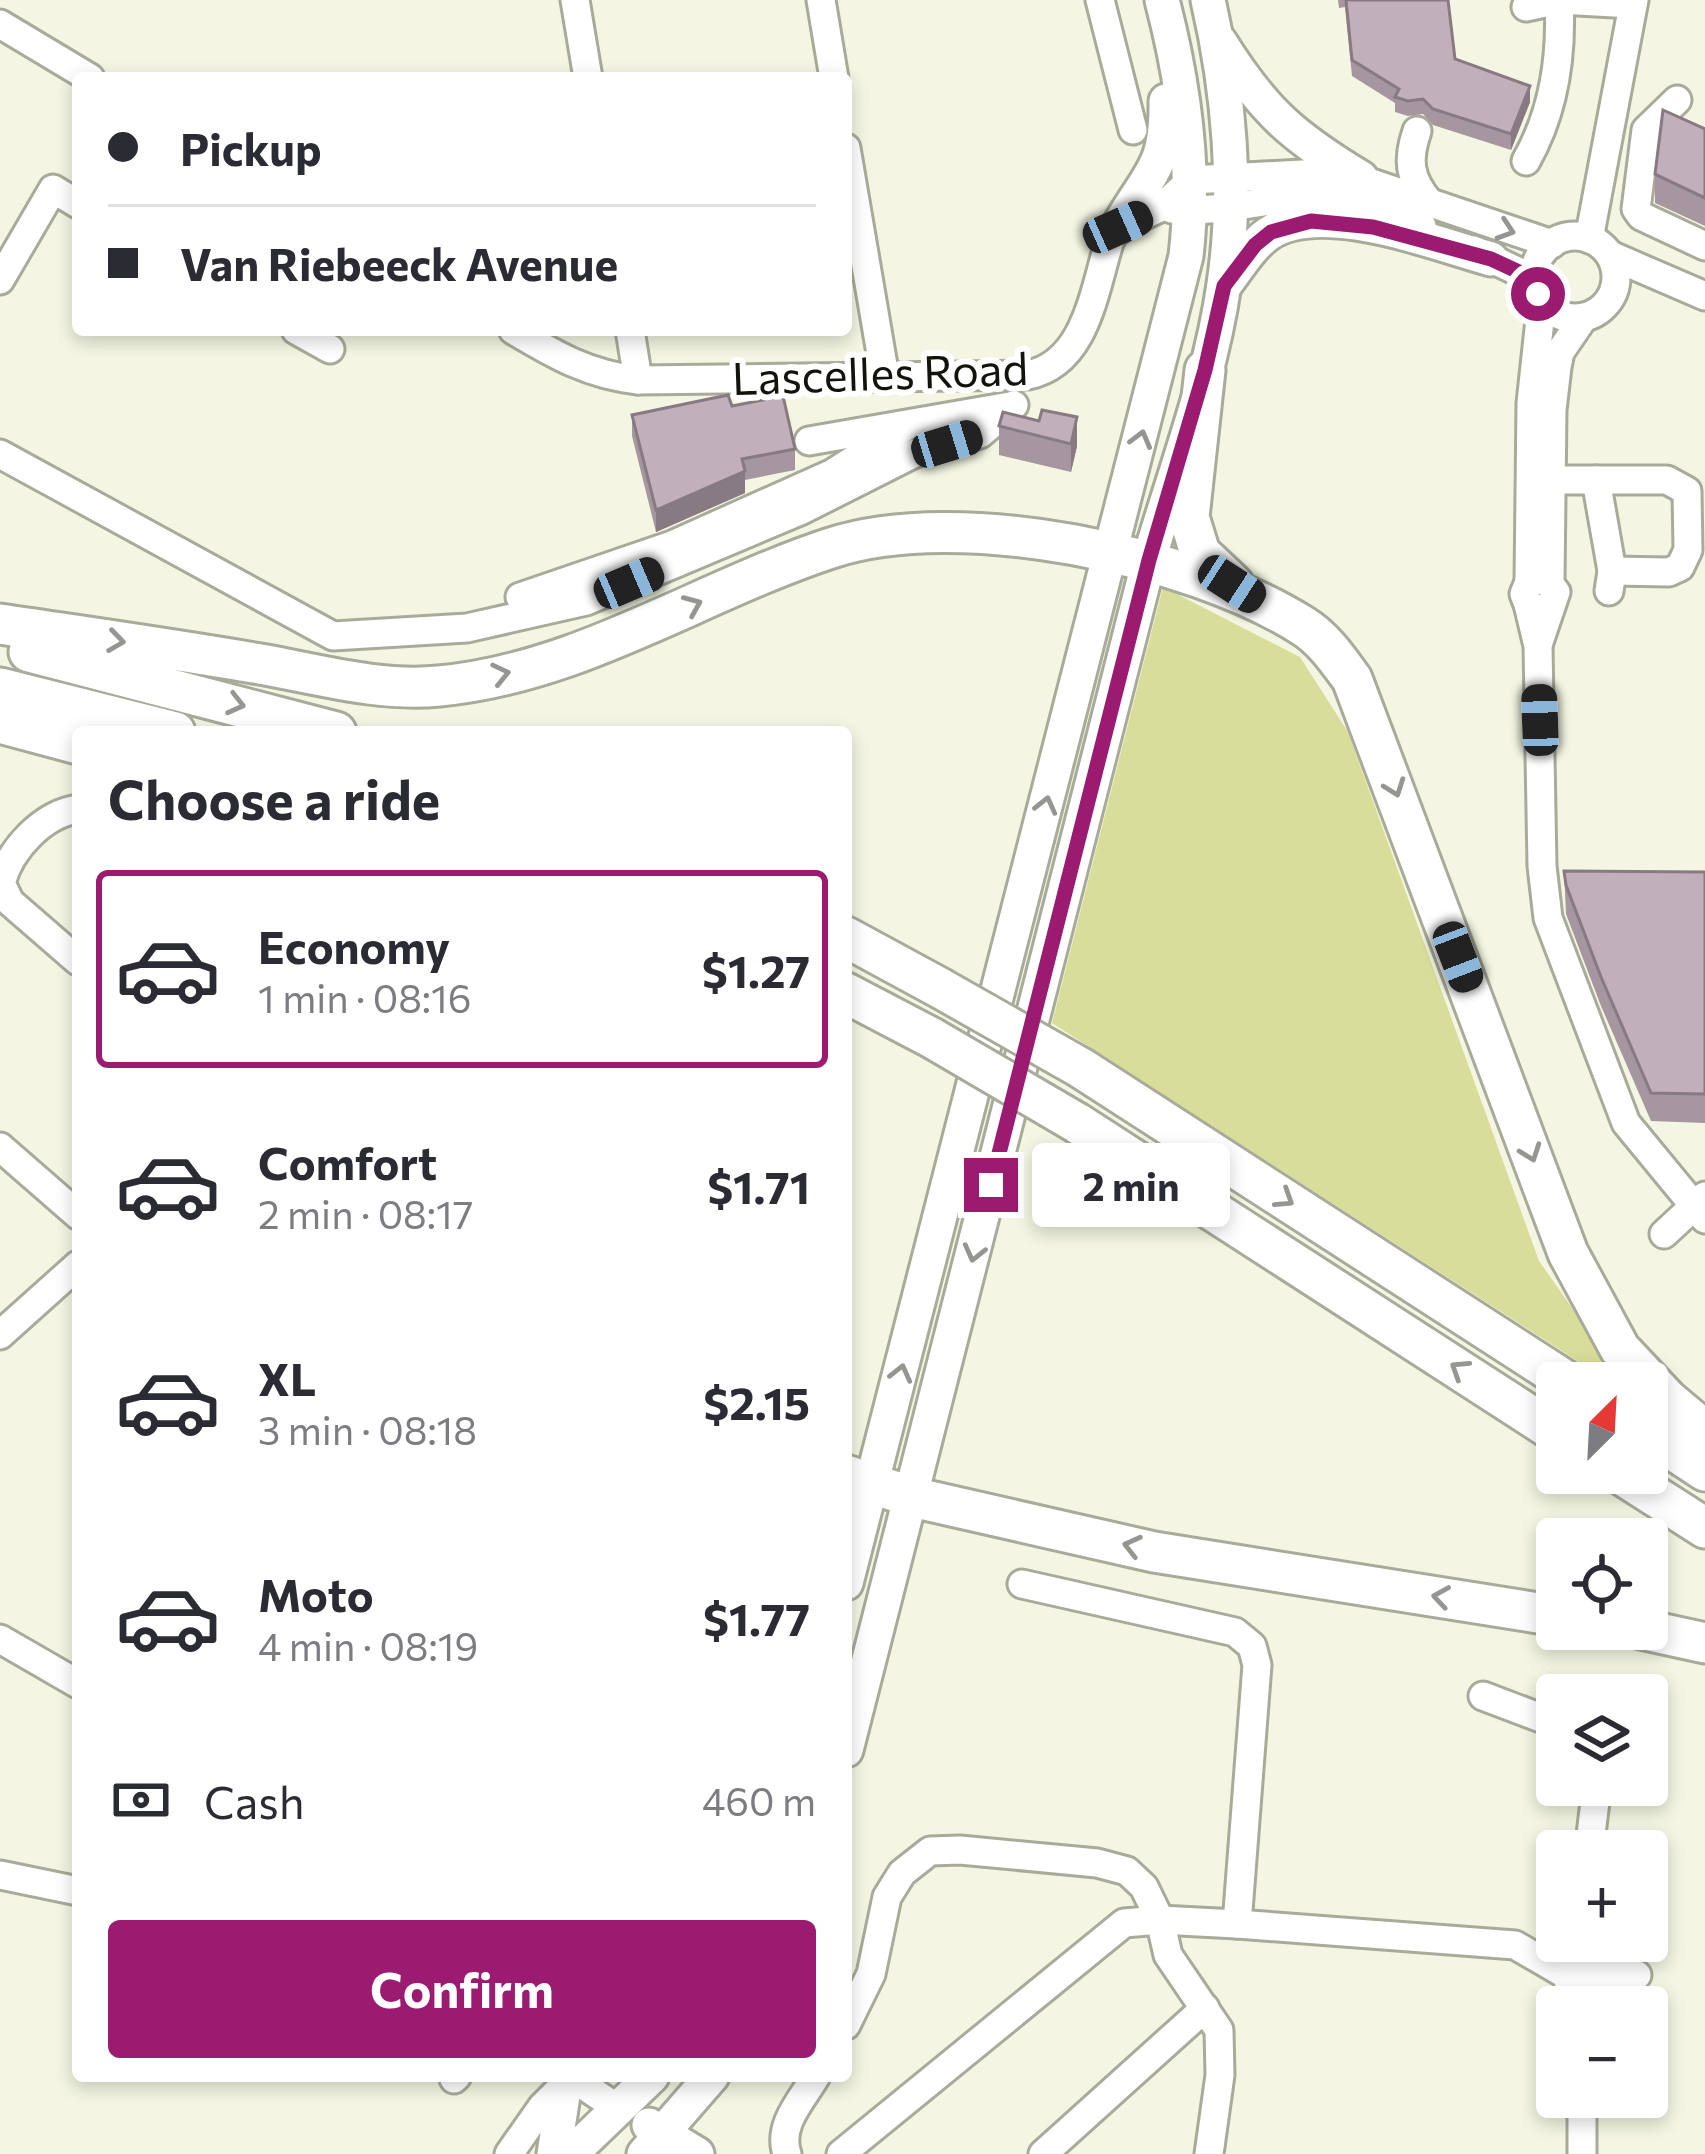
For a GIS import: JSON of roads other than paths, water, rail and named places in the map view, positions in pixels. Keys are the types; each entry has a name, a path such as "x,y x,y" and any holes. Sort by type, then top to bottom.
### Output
{"highway":[{"path":"1205,370 1191,494 1193,538 1200,553 1267,607 1319,638 1352,679 1568,1253 1621,1348 1668,1400 1705,1431"},
{"path":"0,624 371,683 437,686 586,651 835,546 967,532 1129,556 1267,607"},
{"path":"0,646 313,726"},
{"path":"0,688 151,726"},
{"path":"0,723 72,742"},
{"path":"852,940 1081,1067 1537,1362"},
{"path":"852,996 1077,1124 1536,1419"},
{"path":"1668,1447 1705,1471"},
{"path":"859,1481 1154,1552 1536,1613"},
{"path":"1652,1494 1705,1528"},
{"path":"1668,1635 1705,1643"}],"main road":[{"path":"852,1535 859,1481 1129,556 1205,370 1224,286 1231,194 1216,36 1208,0"},
{"path":"852,1727 912,1497 1129,556 1163,355 1186,256 1181,199 1188,138 1165,10"},
{"path":"1118,227 1162,157 1167,139 1165,10"},
{"path":"1216,36 1245,82 1283,124 1304,143 1365,179"},
{"path":"1224,286 1271,232 1311,221 1373,227 1491,259"},
{"path":"554,2154 569,2082"},
{"path":"571,2154 646,2082"},
{"path":"655,2144 707,2082"},
{"path":"610,2120 655,2144 697,2154"},
{"path":"610,2120 634,2154"}],"street":[{"path":"575,0 587,72"},
{"path":"820,0 833,72"},
{"path":"1100,0 1133,130"},
{"path":"1526,161 1540,136 1560,60 1559,0"},
{"path":"1526,7 1559,0 1634,2 1600,247 1616,280 1569,336 1557,367 1539,594"},
{"path":"0,25 80,72"},
{"path":"1677,100 1646,130 1636,209 1705,246"},
{"path":"1365,179 1383,174 1414,138 1411,176 1429,202"},
{"path":"1231,194 1308,171 1365,179 1552,244"},
{"path":"852,183 885,377"},
{"path":"0,280 53,189 72,200"},
{"path":"1118,227 1181,199 1231,194 1318,196 1349,201 1446,236 1538,290 1561,315 1595,310 1635,293 1655,291 1705,300"},
{"name":"Lascelles Road","path":"524,336 580,368 638,380 1028,375 1053,368 1078,338 1118,227"},
{"path":"1664,1234 1701,1207 1626,1123 1548,918 1542,866 1539,594 1530,410 1539,259 1563,238 1600,247 1705,300"},
{"path":"306,336 330,350"},
{"path":"631,336 638,380"},
{"path":"0,454 333,637 467,628 586,601 802,510 915,453 980,434 1053,368"},
{"path":"809,441 1013,405"},
{"path":"520,597 672,545 833,472 907,426"},
{"path":"1550,480 1596,480 1667,480 1688,491 1688,550 1680,567 1611,581 1596,480"},
{"path":"72,811 42,824 9,860 2,883 10,902 72,956"},
{"path":"0,1147 72,1210"},
{"path":"0,1335 72,1270"},
{"path":"1022,1584 1234,1632 1252,1646 1257,1665 1237,1924"},
{"path":"0,1639 72,1681"},
{"path":"1483,1696 1536,1716"},
{"path":"852,2013 871,1974 887,1897 902,1873 930,1851 1096,1863 1127,1871 1144,1887 1160,1920 1168,1955 1221,2038 1209,2154"},
{"path":"0,1875 72,1890"},
{"path":"841,2154 1122,1923 1237,1924 1515,1945 1569,1974 1636,1976"},
{"path":"1572,1962 1569,1974 1573,1986"},
{"path":"1043,2154 1205,2008"},
{"path":"509,2154 542,2107 569,2082 578,2113 610,2120"},
{"path":"787,2154 785,2127 812,2082"},
{"path":"1582,2118 1582,2154"}]}
